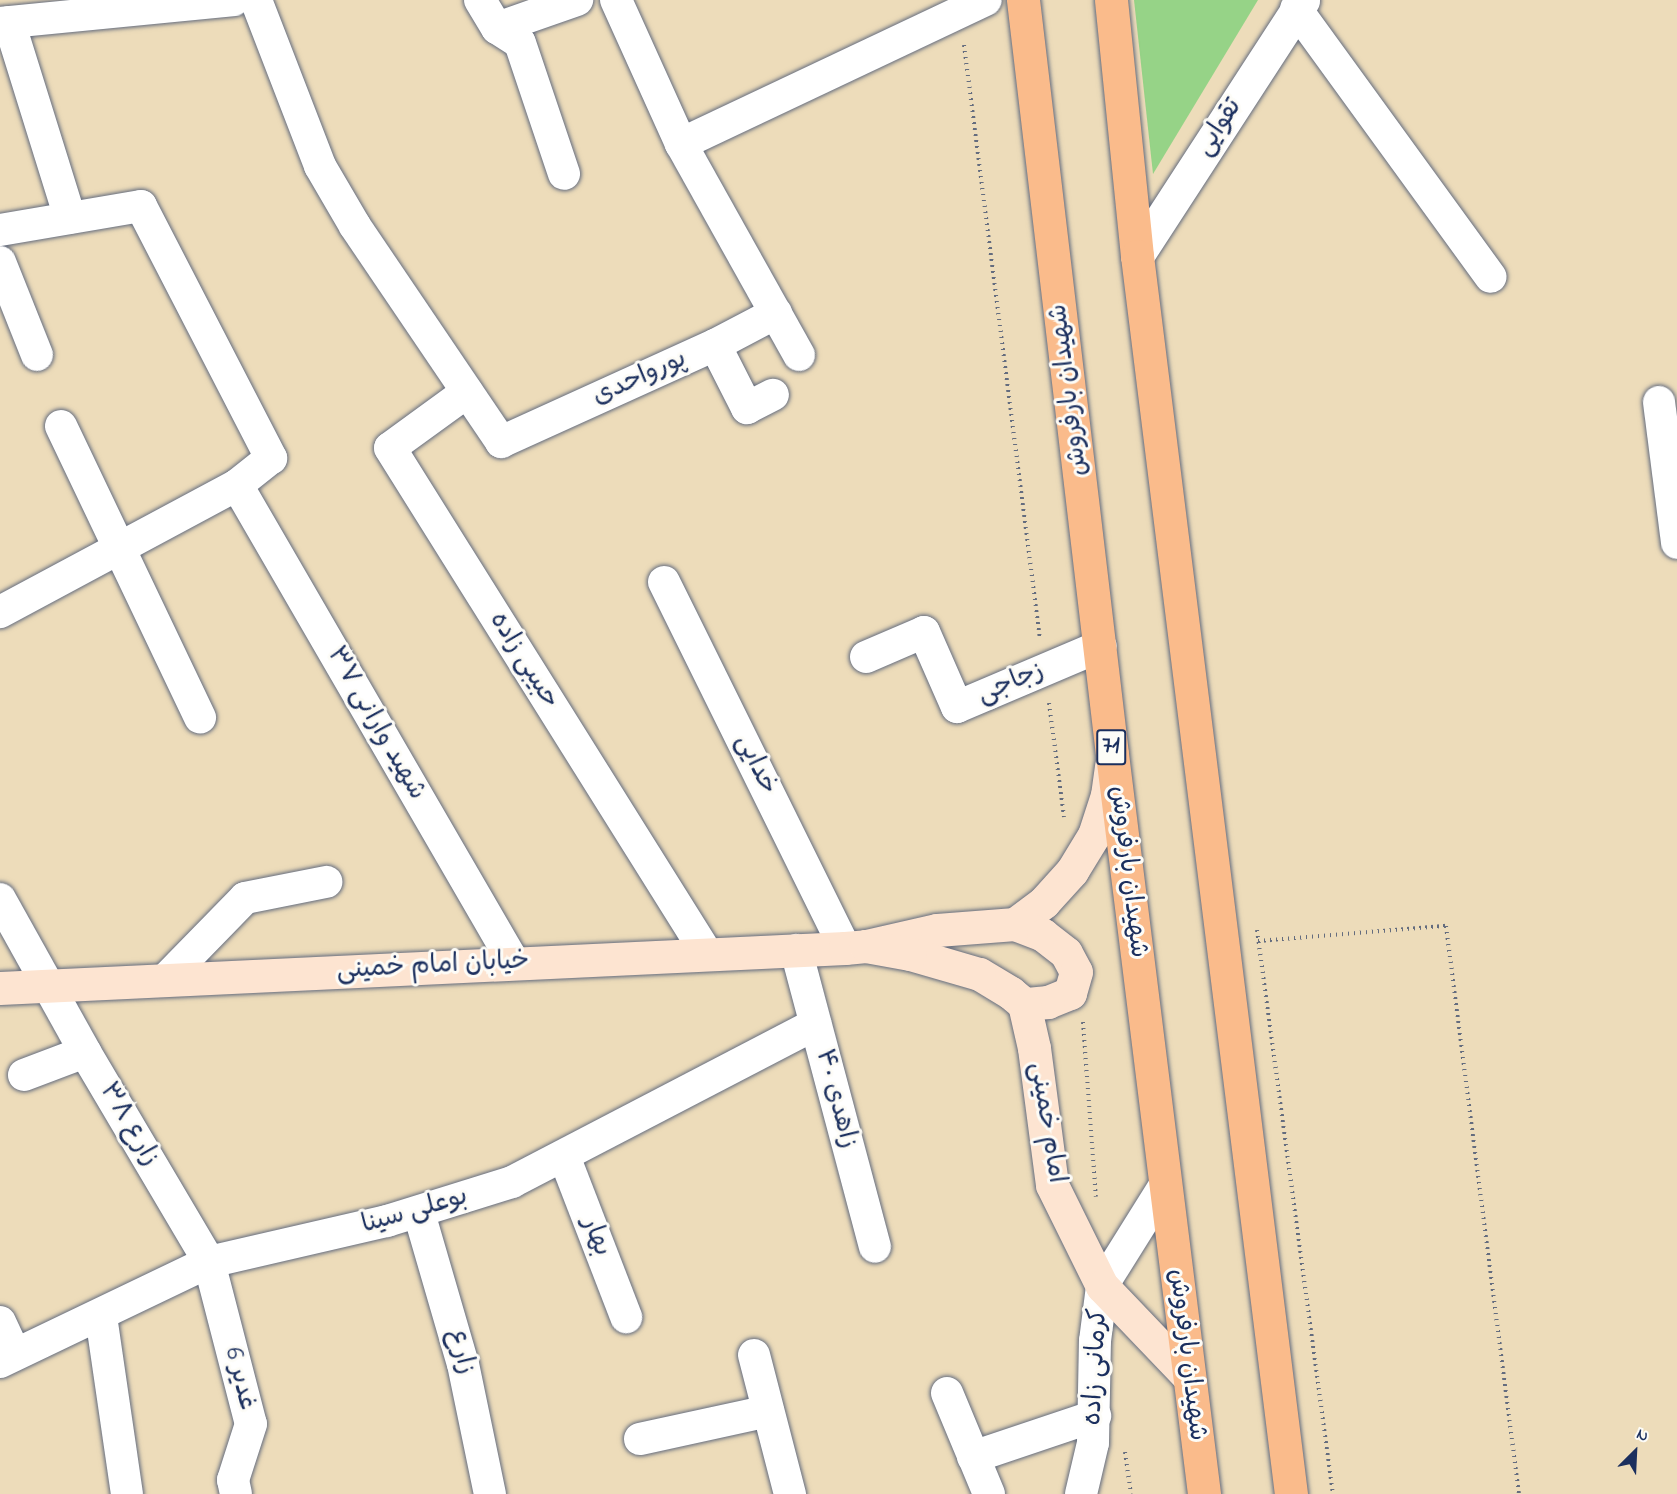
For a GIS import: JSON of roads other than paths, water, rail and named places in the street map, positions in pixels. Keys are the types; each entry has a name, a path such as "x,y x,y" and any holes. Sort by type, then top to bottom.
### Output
{"highway":[{"name":"شهیدان بارفروش","path":"1023,0 1112,754 1204,1494"},
{"path":"1111,0 1137,256 1291,1494"}],"main road":[{"path":"1015,924 1044,902 1072,871 1094,835 1107,795 1112,754"},
{"path":"1015,924 1043,935 1066,953 1076,972 1070,993 1048,1002 1024,1004 1011,993 979,975 910,954 856,947 937,930 1015,924"},
{"name":"خیابان امام خمینی","path":"0,988 856,947"},
{"name":"امام خمینی","path":"1024,1004 1034,1048 1052,1185 1102,1286 1189,1377"}],"street":[{"path":"69,218 5,23 234,0"},
{"path":"256,0 320,166 355,226 467,392"},
{"path":"480,0 497,28 520,43 564,174"},
{"path":"497,28 577,0"},
{"path":"616,0 681,144 799,355"},
{"path":"1300,5 1491,278"},
{"name":"تقوایی","path":"1137,256 1300,5"},
{"path":"681,144 973,6"},
{"path":"0,230 141,206 271,458 237,485 0,612"},
{"path":"0,262 37,355"},
{"name":"پورواحدی","path":"467,392 501,442 715,345 776,313"},
{"path":"715,345 747,408 773,394"},
{"name":"حبیبی زاده","path":"467,392 390,448 707,954"},
{"path":"1659,402 1677,543"},
{"path":"61,426 200,718"},
{"name":"شهید وارانی ۳۷","path":"237,485 514,963"},
{"name":"خدایی","path":"664,582 856,947"},
{"name":"زجاجی","path":"866,657 924,632 957,707 1101,646"},
{"path":"166,979 245,898 326,882"},
{"name":"زارع ۳۸","path":"0,899 85,1052 209,1262"},
{"name":"زاهدی ۴۰","path":"796,950 875,1247"},
{"name":"بوعلی سینا","path":"8,1358 101,1316 209,1262 419,1213 512,1182 815,1024"},
{"path":"24,1075 85,1052"},
{"name":"بهار","path":"564,1156 626,1317"},
{"name":"کرمانی زاده","path":"1081,1494 1093,1443 1095,1341 1102,1286 1166,1185"},
{"name":"زارع","path":"419,1213 456,1337 483,1493"},
{"name":"غدیر 6","path":"209,1262 251,1424 233,1480 236,1494"},
{"path":"101,1316 127,1494"},
{"path":"0,1322 8,1358"},
{"path":"754,1355 790,1494"},
{"path":"947,1393 989,1494"},
{"path":"640,1439 768,1411"},
{"path":"974,1457 1095,1416"}]}
